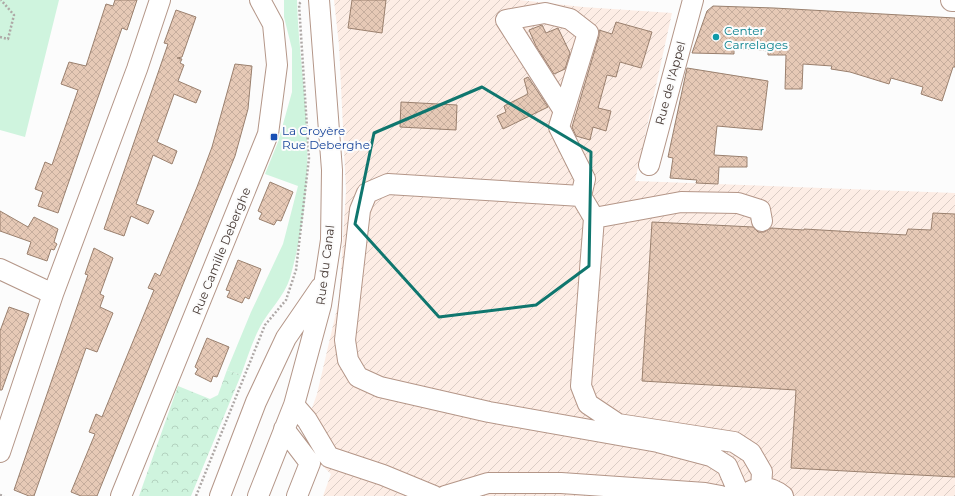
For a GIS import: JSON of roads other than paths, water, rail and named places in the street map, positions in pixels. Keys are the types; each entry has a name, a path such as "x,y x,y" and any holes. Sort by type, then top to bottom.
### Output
{"street":[{"path":"0,452 53,294 137,69 160,0"},
{"name":"Rue Camille Deberghe","path":"121,496 268,134 277,65 273,24 260,0"},
{"path":"272,0 273,24"},
{"name":"Rue du Canal","path":"258,496 294,405 321,305 331,240 332,170 319,0"},
{"name":"Rue de l'Appel","path":"649,165 694,0"},
{"path":"564,111 506,20 545,13 570,19 588,33 564,111 559,127 585,179 581,196 594,218 581,386 588,404 618,424 734,442 751,454 762,472 753,492"},
{"path":"581,196 388,184 367,193 360,210 345,340 348,360 358,377 380,387 489,412 658,442 711,456 727,466 740,496"},
{"path":"594,218 681,202 738,203 760,210 762,221"},
{"path":"0,269 53,294"},
{"path":"220,496 256,402 286,338 325,282"},
{"path":"294,405 307,420 329,457 383,475 434,496"},
{"path":"284,429 310,463 297,496"},
{"path":"445,496 488,483 561,483 705,493 721,496"},
{"path":"753,492 770,488 783,496"}],"place":[{"name":"Center Carrelages","path":"716,37"},
{"name":"La Croyère Rue Deberghe","path":"274,137"}]}
